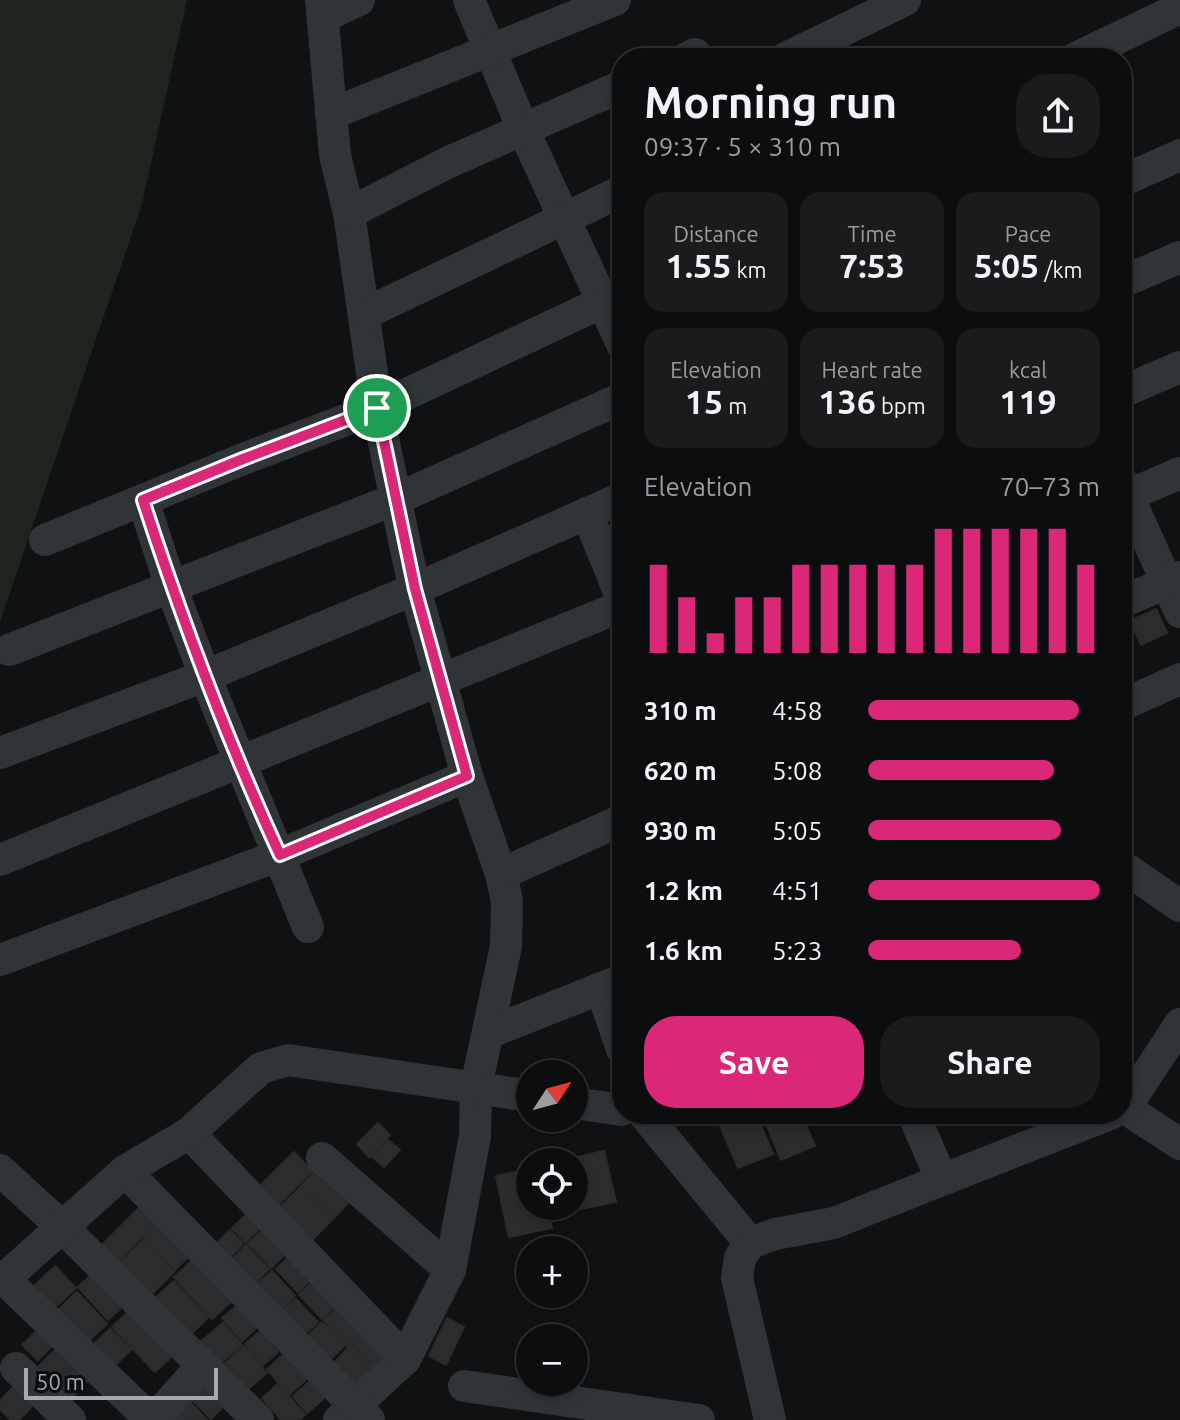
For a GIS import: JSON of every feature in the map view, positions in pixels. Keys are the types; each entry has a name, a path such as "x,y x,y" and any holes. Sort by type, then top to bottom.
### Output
{"street":[{"path":"125,1171 354,1415 405,1359 450,1270 475,1136 476,1087 506,946 507,901 501,874 467,776 415,589 377,408 349,213 335,155 322,8 359,0"},
{"path":"45,540 377,408 612,297 564,219 469,0"},
{"path":"331,114 615,0"},
{"path":"807,48 905,0"},
{"path":"1097,48 1180,8"},
{"path":"349,213 449,162 612,90"},
{"path":"1132,177 1180,155"},
{"path":"364,314 612,196"},
{"path":"1132,278 1180,257"},
{"path":"1132,388 1180,367"},
{"path":"9,650 396,499 612,402"},
{"path":"1132,489 1180,473"},
{"path":"143,500 171,587 205,676 308,927"},
{"path":"0,753 205,676 415,589 612,502"},
{"path":"1132,506 1173,580 1180,612"},
{"path":"587,513 612,574"},
{"path":"1132,598 1173,580"},
{"path":"0,860 612,610"},
{"path":"1132,701 1180,679"},
{"path":"0,960 280,855 467,776"},
{"path":"501,874 612,824"},
{"path":"1132,873 1180,906"},
{"path":"488,1033 612,984"},
{"path":"1132,1092 1180,1024"},
{"path":"203,1365 153,1420 4,1279 125,1171 189,1133 261,1068 288,1060 516,1094"},
{"path":"588,1105 612,1109"},
{"path":"1132,1118 1180,1144"},
{"path":"652,1124 750,1243"},
{"path":"917,1124 942,1180"},
{"path":"770,1420 737,1278 740,1258 750,1243 775,1234 834,1223 1086,1124"},
{"path":"189,1133 405,1359"},
{"path":"322,1158 450,1270"},
{"path":"0,1170 258,1420"},
{"path":"16,1368 70,1420"},
{"path":"464,1386 699,1420"}],"shaded area":[{"path":"0,0 187,0 142,204 0,622"}],"building":[{"path":"1156,609 1167,633 1141,645 1132,620"},
{"path":"378,1123 390,1135 369,1157 357,1144"},
{"path":"719,1124 760,1124 773,1154 738,1168"},
{"path":"766,1124 805,1124 815,1146 781,1160"},
{"path":"388,1140 400,1150 384,1167 372,1157"},
{"path":"604,1151 616,1202 588,1207 588,1155"},
{"path":"294,1152 312,1171 279,1204 261,1185"},
{"path":"315,1171 348,1203 333,1219 300,1187"},
{"path":"516,1172 516,1220 550,1220 552,1228 509,1237 496,1176"},
{"path":"300,1188 332,1220 312,1240 279,1208"},
{"path":"143,1204 159,1220 114,1265 98,1249"},
{"path":"250,1211 264,1225 245,1242 232,1228"},
{"path":"159,1222 191,1254 175,1270 143,1238"},
{"path":"264,1229 286,1253 271,1268 248,1243"},
{"path":"230,1230 243,1244 228,1259 215,1245"},
{"path":"143,1240 174,1272 149,1297 117,1265"},
{"path":"246,1245 269,1269 253,1285 230,1261"},
{"path":"292,1254 314,1276 298,1292 276,1269"},
{"path":"195,1258 233,1300 212,1319 174,1277"},
{"path":"55,1266 76,1288 52,1310 31,1289"},
{"path":"272,1271 295,1296 279,1312 255,1286"},
{"path":"91,1275 128,1301 108,1320 78,1287"},
{"path":"315,1279 338,1303 322,1319 299,1295"},
{"path":"174,1281 208,1318 187,1338 153,1300"},
{"path":"77,1292 107,1324 86,1343 57,1311"},
{"path":"296,1299 318,1322 301,1338 279,1314"},
{"path":"241,1302 261,1324 242,1341 222,1318"},
{"path":"341,1304 364,1330 347,1346 324,1320"},
{"path":"131,1309 173,1355 155,1372 112,1327"},
{"path":"447,1318 464,1327 446,1365 429,1356"},
{"path":"322,1322 345,1345 327,1363 304,1340"},
{"path":"223,1323 242,1345 219,1364 200,1342"},
{"path":"369,1326 393,1351 376,1368 352,1343"},
{"path":"110,1329 131,1350 112,1368 91,1347"},
{"path":"38,1330 53,1345 38,1360 22,1345"},
{"path":"260,1331 278,1352 263,1365 245,1344"},
{"path":"351,1345 374,1368 354,1387 332,1365"},
{"path":"244,1346 267,1373 248,1389 225,1363"},
{"path":"55,1350 70,1366 52,1383 37,1368"},
{"path":"288,1350 310,1376 289,1395 267,1369"},
{"path":"78,1359 94,1374 68,1402 52,1387"},
{"path":"314,1378 328,1395 307,1413 293,1396"},
{"path":"204,1380 227,1403 211,1419 188,1396"},
{"path":"19,1381 38,1400 19,1420 11,1420 0,1409 0,1401"},
{"path":"278,1384 305,1415 300,1420 281,1420 262,1398"},
{"path":"187,1399 207,1420 172,1420"}],"route":[{"path":"377,408 415,589 467,776 280,855 259,812 205,676 171,587 143,500 377,408"}]}
